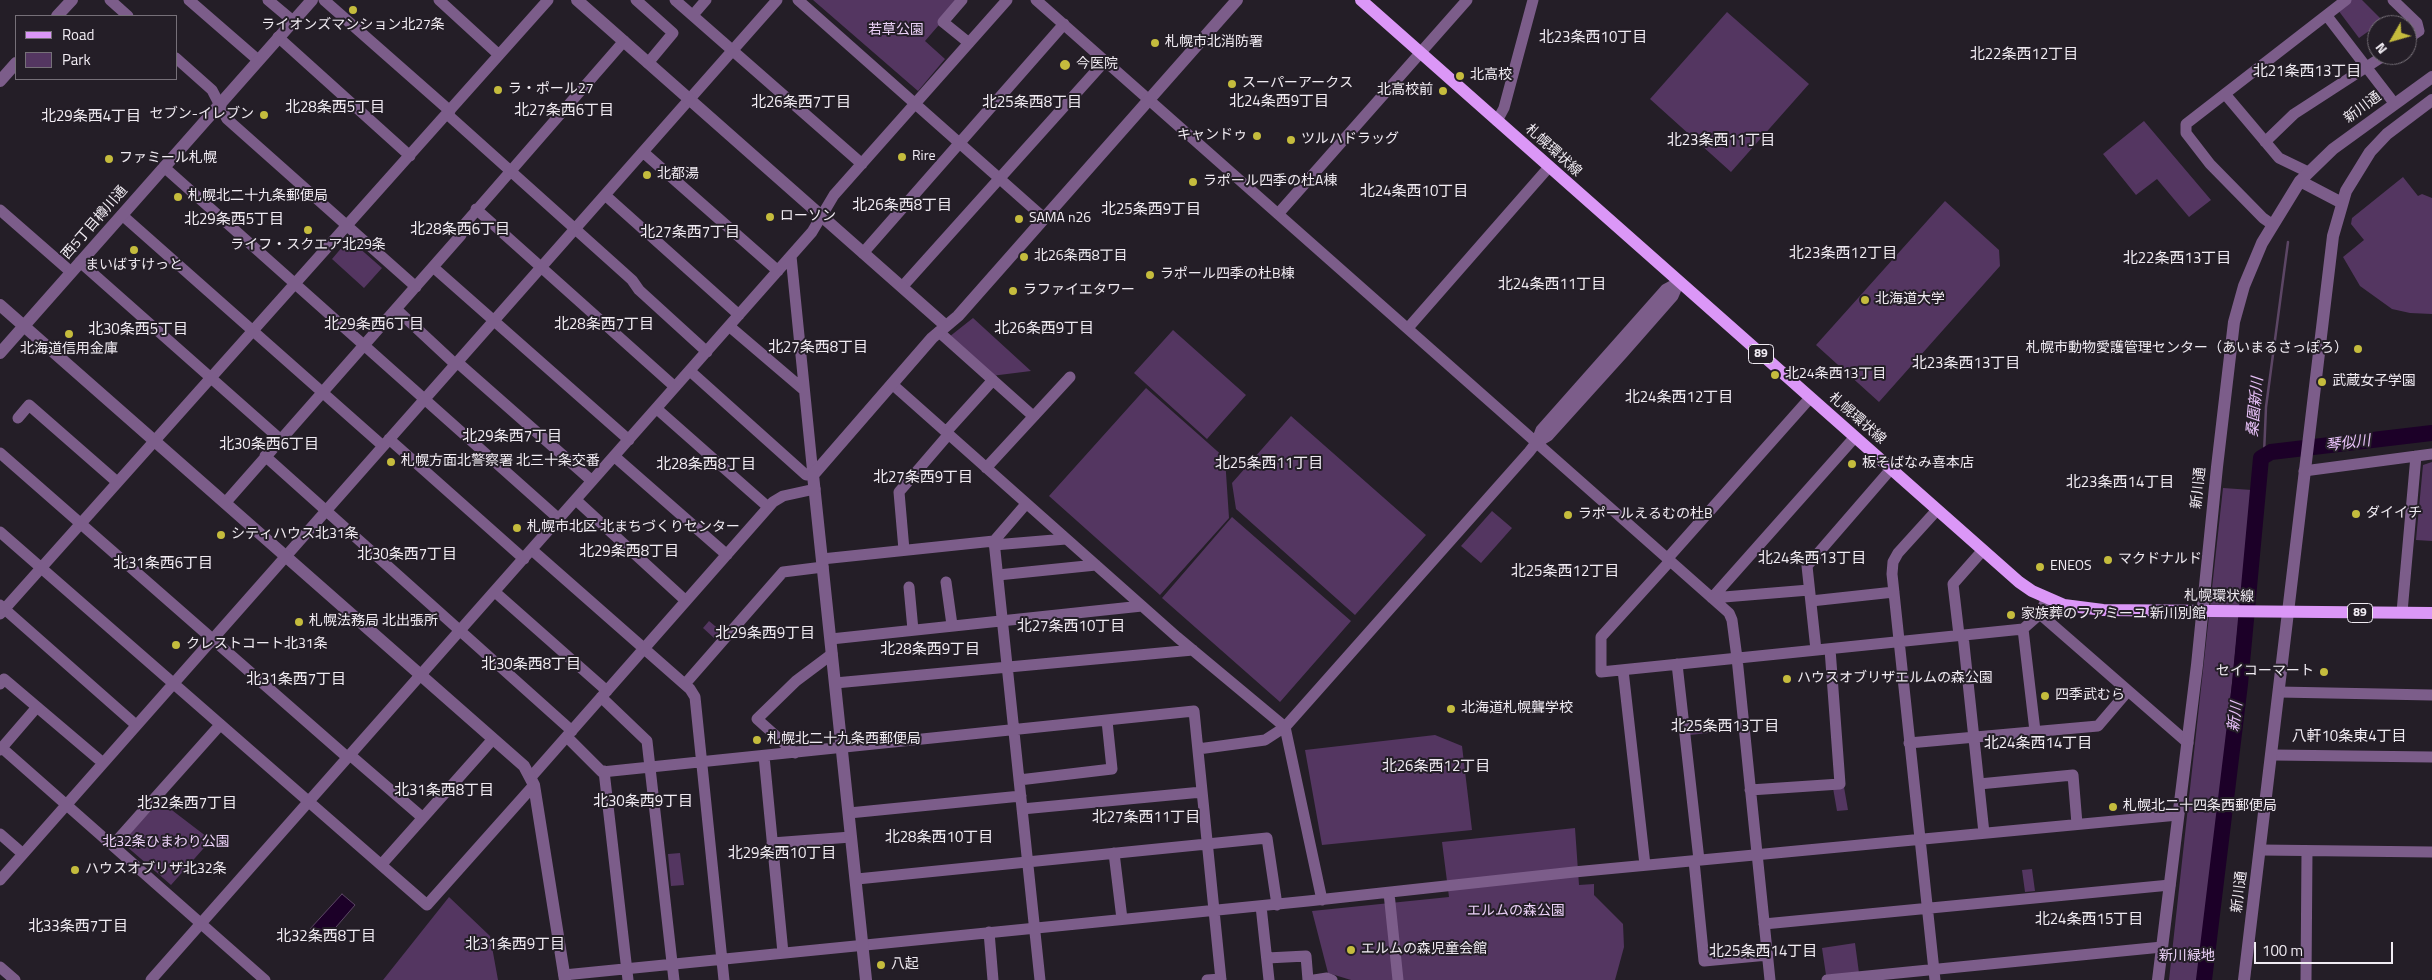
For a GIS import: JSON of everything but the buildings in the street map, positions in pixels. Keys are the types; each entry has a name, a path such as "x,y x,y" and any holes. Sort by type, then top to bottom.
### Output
{"main road":[{"name":"札幌環状線","path":"1361,0 2018,582 2064,605 2094,610 2432,613"}],"street":[{"path":"58,15 72,0"},
{"path":"110,0 127,15"},
{"path":"189,0 258,60"},
{"path":"268,0 292,22"},
{"name":"西5丁目樽川通","path":"0,353 312,0"},
{"path":"324,0 576,228 707,352"},
{"path":"439,0 499,55"},
{"path":"136,725 2,609 41,568 548,0"},
{"path":"577,0 902,287 993,380 1033,416"},
{"path":"636,0 673,34 648,63"},
{"path":"675,0 862,164"},
{"path":"693,16 706,0"},
{"path":"0,880 777,0"},
{"path":"798,0 1044,218"},
{"path":"962,0 943,22 969,43"},
{"path":"150,980 778,271 812,232 834,195 1007,0"},
{"path":"1036,0 1728,613 1732,620 1737,658 1770,980"},
{"path":"690,371 806,475 813,475 892,384 1044,218 1237,0"},
{"path":"1278,214 1467,0"},
{"path":"1497,121 1504,108 1533,0"},
{"path":"2273,225 2263,218 2210,164 2186,133 2186,124 2346,0"},
{"path":"2393,0 2409,15"},
{"path":"2327,16 2394,103"},
{"path":"863,253 1064,24"},
{"path":"278,38 410,156"},
{"path":"226,502 461,236 462,227 476,210 624,42"},
{"path":"178,60 212,90 227,119 416,286"},
{"path":"902,287 1105,61"},
{"path":"0,81 15,64"},
{"path":"2265,142 2294,114 2371,65"},
{"name":"新川通","path":"2158,980 2188,743 2234,322 2253,262 2273,225 2304,176 2333,149 2432,77"},
{"path":"2225,94 2279,158 2342,204"},
{"name":"新川通","path":"2244,980 2333,236 2342,204 2357,170 2370,152 2388,134 2432,100"},
{"path":"643,152 778,271"},
{"path":"164,167 423,400 559,519"},
{"path":"1408,328 1549,167"},
{"path":"604,195 739,315"},
{"path":"0,210 71,272"},
{"path":"476,210 675,387"},
{"path":"122,215 322,392 386,442 524,559"},
{"path":"791,256 866,980"},
{"path":"80,262 280,439"},
{"path":"433,267 629,440"},
{"path":"1198,749 1265,740 1285,727 1536,443 1548,436 1629,346 1673,296 1679,282"},
{"path":"0,305 155,439 420,676 524,766 532,781 564,978 627,974 672,964 1277,905 1645,866 2178,815"},
{"path":"396,309 592,481"},
{"path":"729,326 804,390"},
{"path":"986,468 1070,377"},
{"path":"904,550 899,492 993,380"},
{"path":"892,384 1142,606 1285,727 1322,900"},
{"path":"1810,398 1602,637 1601,672 2023,629 2040,614 2047,598"},
{"path":"18,418 30,405 117,482"},
{"path":"657,409 768,507"},
{"path":"1712,598 1855,437"},
{"path":"0,453 348,756 423,818"},
{"path":"2305,469 2432,454"},
{"path":"266,456 460,631 569,734 602,772 1194,711 1221,979 1207,980"},
{"path":"614,456 727,555"},
{"path":"2402,612 2416,456"},
{"path":"1816,650 1807,566 1891,469"},
{"path":"0,532 427,905 532,781 569,734 768,507 783,496 815,489"},
{"path":"576,500 686,601"},
{"path":"1026,504 994,543 1040,980"},
{"path":"1934,975 1894,592 1893,562 1898,553 1937,510"},
{"path":"685,684 783,572 823,563 904,550 1066,538"},
{"path":"532,550 685,684 695,697 724,980"},
{"path":"1983,550 1953,584 1974,737 1984,833"},
{"path":"998,575 1096,565"},
{"path":"946,582 952,626"},
{"path":"909,587 913,630"},
{"path":"495,592 604,694 647,741 674,980"},
{"path":"1712,598 1894,592"},
{"path":"831,639 1002,619 1142,606"},
{"path":"2040,614 2188,743"},
{"path":"2023,629 2035,731"},
{"path":"1750,790 1840,784 1830,649"},
{"path":"835,683 1193,650"},
{"path":"795,753 756,719 796,681 832,654"},
{"path":"1677,664 1704,961 1768,954"},
{"path":"1623,670 1645,866"},
{"path":"0,684 4,679 103,763"},
{"path":"1909,743 2098,726 2128,691"},
{"path":"2279,692 2432,695"},
{"path":"37,707 1,749 202,922 207,930 265,980"},
{"path":"1019,780 1112,769 1107,721"},
{"path":"113,845 220,725"},
{"path":"381,865 493,739"},
{"path":"2272,754 2432,757"},
{"path":"764,756 784,953"},
{"path":"604,771 627,974"},
{"path":"1979,784 2072,775 2077,824"},
{"path":"1022,809 1202,792"},
{"path":"849,813 1021,796"},
{"path":"0,834 23,854"},
{"path":"772,844 851,837"},
{"path":"857,879 1267,838 1277,905"},
{"path":"2261,850 2432,852"},
{"path":"2306,980 2307,851"},
{"path":"1114,854 1122,919"},
{"path":"1764,924 2170,885"},
{"path":"1389,893 1398,980"},
{"path":"1261,906 1269,980"},
{"path":"989,932 993,980"},
{"path":"1827,980 1934,975 2162,947"},
{"path":"1267,958 1306,956 1308,980"},
{"path":"0,967 15,980"},
{"path":"1314,980 1327,978 1332,980"}],"green space":[{"name":"若草公園","path":"813,0 955,0 958,3 925,41 945,59 918,91"},
{"path":"2350,0 2362,0 2377,15 2367,15 2367,32 2359,38 2338,10"},
{"path":"1727,12 1809,84 1731,172 1650,99"},
{"path":"2144,121 2211,200 2189,217 2157,179 2136,195 2103,154"},
{"path":"2403,177 2418,196 2422,194 2432,198 2432,314 2410,313 2392,309 2360,286 2343,257 2364,240 2351,224 2352,218"},
{"path":"1945,201 1999,250 2000,266 1879,402 1816,345"},
{"path":"349,239 382,268 364,288 332,259"},
{"path":"973,318 1031,371 991,376 949,337"},
{"path":"1173,330 1246,395 1207,439 1134,373"},
{"path":"1146,388 1225,458 1229,518 1160,595 1049,496"},
{"path":"1291,416 1426,535 1355,615 1236,509 1232,483"},
{"path":"2432,462 2432,541 2416,540 2423,465"},
{"name":"新川緑地","path":"2223,488 2252,490 2200,980 2169,980"},
{"path":"1492,511 1512,528 1481,563 1461,546"},
{"path":"1232,517 1351,621 1280,702 1162,598"},
{"path":"709,621 721,631 714,638 703,628"},
{"path":"1707,721 1708,733 1690,735 1689,723"},
{"path":"1435,735 1462,746 1472,830 1322,845 1305,750"},
{"path":"1844,787 1848,810 1837,811 1833,788"},
{"name":"北32条ひまわり公園","path":"160,801 211,840 171,885 125,845 124,840"},
{"name":"エルムの森公園","path":"1575,828 1579,885 1594,884 1594,895 1623,924 1624,947 1615,980 1351,980 1328,973 1312,911 1449,897 1442,842"},
{"path":"680,853 684,885 671,886 668,854"},
{"path":"2032,869 2035,891 2025,892 2022,870"},
{"path":"449,897 490,936 498,980 383,980"},
{"path":"1855,943 1859,973 1826,975 1822,948"}],"shaded area":[{"path":"342,894 355,905 324,941 310,929"}],"waterway":[{"name":"桑園新川","path":"2264,454 2266,407 2288,242"},
{"name":"新川","path":"2204,980 2240,684 2261,458 2271,452 2432,433"}],"place":[{"name":"ライオンズマンション北27条","path":"353,10"},
{"name":"札幌市北消防署","path":"1155,43"},
{"name":"今医院","path":"1065,65"},
{"name":"北高校","path":"1460,76"},
{"name":"スーパーアークス","path":"1232,84"},
{"name":"ラ・ポール27","path":"498,90"},
{"name":"北高校前","path":"1443,91"},
{"name":"セブン-イレブン","path":"264,115"},
{"name":"キャンドゥ","path":"1257,136"},
{"name":"ツルハドラッグ","path":"1291,140"},
{"name":"Rire","path":"902,157"},
{"name":"ファミール札幌","path":"109,159"},
{"name":"北都湯","path":"647,175"},
{"name":"ラポール四季の杜A棟","path":"1193,182"},
{"name":"札幌北二十九条郵便局","path":"178,197"},
{"name":"ローソン","path":"770,217"},
{"name":"SAMA n26","path":"1019,219"},
{"name":"ライフ・スクエア北29条","path":"308,230"},
{"name":"まいばすけっと","path":"134,250"},
{"name":"北26条西8丁目","path":"1024,257"},
{"name":"ラポール四季の杜B棟","path":"1150,275"},
{"name":"ラファイエタワー","path":"1013,291"},
{"name":"北海道大学","path":"1865,300"},
{"name":"北海道信用金庫","path":"69,334"},
{"name":"札幌市動物愛護管理センター（あいまるさっぽろ）","path":"2358,349"},
{"name":"北24条西13丁目","path":"1775,375"},
{"name":"武蔵女子学園","path":"2322,382"},
{"name":"札幌方面北警察署 北三十条交番","path":"391,462"},
{"name":"板そばなみ喜本店","path":"1852,464"},
{"name":"ダイイチ","path":"2356,514"},
{"name":"ラポールえるむの杜B","path":"1568,515"},
{"name":"札幌市北区 北まちづくりセンター","path":"517,528"},
{"name":"シティハウス北31条","path":"221,535"},
{"name":"マクドナルド","path":"2108,560"},
{"name":"ENEOS","path":"2040,567"},
{"name":"家族葬のファミーユ 新川別館","path":"2011,615"},
{"name":"札幌法務局 北出張所","path":"299,622"},
{"name":"クレストコート北31条","path":"176,645"},
{"name":"セイコーマート","path":"2324,672"},
{"name":"ハウスオブリザエルムの森公園","path":"1787,679"},
{"name":"四季武むら","path":"2045,696"},
{"name":"北海道札幌聾学校","path":"1451,709"},
{"name":"札幌北二十九条西郵便局","path":"757,740"},
{"name":"札幌北二十四条西郵便局","path":"2113,807"},
{"name":"ハウスオブリザ北32条","path":"75,870"},
{"name":"エルムの森児童会館","path":"1351,950"},
{"name":"八起","path":"881,965"}],"district":[{"name":"北23条西10丁目","path":"1593,38"},
{"name":"北22条西12丁目","path":"2024,55"},
{"name":"北21条西13丁目","path":"2307,72"},
{"name":"北24条西9丁目","path":"1279,102"},
{"name":"北26条西7丁目","path":"801,103"},
{"name":"北25条西8丁目","path":"1032,103"},
{"name":"北28条西5丁目","path":"335,108"},
{"name":"北27条西6丁目","path":"564,111"},
{"name":"北29条西4丁目","path":"91,117"},
{"name":"北23条西11丁目","path":"1721,141"},
{"name":"北24条西10丁目","path":"1414,192"},
{"name":"北26条西8丁目","path":"902,206"},
{"name":"北25条西9丁目","path":"1151,210"},
{"name":"北29条西5丁目","path":"234,220"},
{"name":"北28条西6丁目","path":"460,230"},
{"name":"北27条西7丁目","path":"690,233"},
{"name":"北23条西12丁目","path":"1843,254"},
{"name":"北22条西13丁目","path":"2177,259"},
{"name":"北24条西11丁目","path":"1552,285"},
{"name":"北29条西6丁目","path":"374,325"},
{"name":"北28条西7丁目","path":"604,325"},
{"name":"北26条西9丁目","path":"1044,329"},
{"name":"北30条西5丁目","path":"138,330"},
{"name":"北27条西8丁目","path":"818,348"},
{"name":"北23条西13丁目","path":"1966,364"},
{"name":"北24条西12丁目","path":"1679,398"},
{"name":"北29条西7丁目","path":"512,437"},
{"name":"北30条西6丁目","path":"269,445"},
{"name":"北25条西11丁目","path":"1269,464"},
{"name":"北28条西8丁目","path":"706,465"},
{"name":"北27条西9丁目","path":"923,478"},
{"name":"北23条西14丁目","path":"2120,483"},
{"name":"北29条西8丁目","path":"629,552"},
{"name":"北30条西7丁目","path":"407,555"},
{"name":"北24条西13丁目","path":"1812,559"},
{"name":"北31条西6丁目","path":"163,564"},
{"name":"北25条西12丁目","path":"1565,572"},
{"name":"北27条西10丁目","path":"1071,627"},
{"name":"北29条西9丁目","path":"765,634"},
{"name":"北28条西9丁目","path":"930,650"},
{"name":"北30条西8丁目","path":"531,665"},
{"name":"北31条西7丁目","path":"296,680"},
{"name":"北25条西13丁目","path":"1725,727"},
{"name":"八軒10条東4丁目","path":"2349,737"},
{"name":"北24条西14丁目","path":"2038,744"},
{"name":"北26条西12丁目","path":"1436,767"},
{"name":"北31条西8丁目","path":"444,791"},
{"name":"北30条西9丁目","path":"643,802"},
{"name":"北32条西7丁目","path":"187,804"},
{"name":"北27条西11丁目","path":"1146,818"},
{"name":"北28条西10丁目","path":"939,838"},
{"name":"北29条西10丁目","path":"782,854"},
{"name":"北24条西15丁目","path":"2089,920"},
{"name":"北33条西7丁目","path":"78,927"},
{"name":"北32条西8丁目","path":"326,937"},
{"name":"北31条西9丁目","path":"515,945"},
{"name":"北25条西14丁目","path":"1763,952"}],"water label":[{"name":"琴似川","path":"2348,444"}]}
